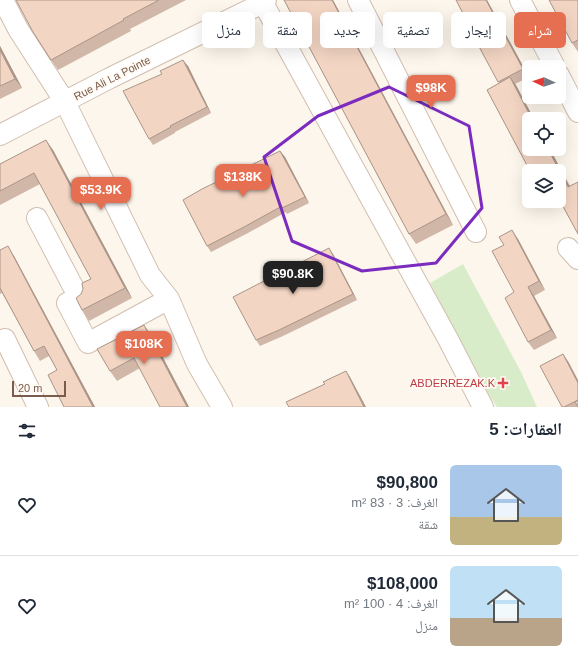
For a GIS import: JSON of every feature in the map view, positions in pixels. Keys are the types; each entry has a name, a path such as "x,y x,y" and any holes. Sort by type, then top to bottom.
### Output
{"street":[{"path":"3,0 18,29 65,102 150,275 169,299 197,364 222,407"},
{"path":"358,0 476,232"},
{"path":"520,0 551,60"},
{"path":"263,1 448,339 480,406"},
{"name":"Rue Ali La Pointe","path":"0,135 263,1"},
{"path":"566,89 578,112"},
{"path":"37,218 79,298 67,303 88,343 169,299"},
{"path":"5,339 38,407"}],"highlighted area":[{"path":"389,87 469,126 482,208 436,263 362,271 292,241 264,157 318,116"}],"green space":[{"path":"463,264 521,372 537,407 497,407 484,387 430,283"}],"building":[{"path":"16,0 159,0 51,60 33,32"},
{"path":"284,0 332,0 338,12 320,12 320,48 358,48 446,214 409,234 310,48 312,48 312,12 290,12"},
{"path":"456,0 486,0 492,12 462,12"},
{"path":"549,0 578,0 578,40 572,43 566,32 566,12 555,12"},
{"path":"506,37 522,70 498,82 480,48 506,48"},
{"path":"0,50 15,79 0,86"},
{"path":"183,60 207,107 170,126 171,127 149,139 123,91 162,74 160,71"},
{"path":"510,77 522,100 522,104 524,104 528,112 522,112 522,156 487,90"},
{"path":"46,140 125,288 82,310 76,298 81,294 83,289 82,283 91,279 34,173 0,191 0,164"},
{"path":"280,151 305,197 282,208 282,206 207,246 183,200 202,189"},
{"path":"522,156 552,156 556,164 526,164"},
{"path":"578,182 578,234 564,208 566,208 566,183 568,187"},
{"path":"512,230 539,281 528,287 551,330 528,342 505,298 514,292 492,251 504,245 499,237"},
{"path":"8,246 93,407 64,407 48,375 57,370 44,346 34,351 0,288 0,250"},
{"path":"329,248 353,294 256,340 233,297 270,278 269,276 296,265"},
{"path":"144,325 187,407 160,407 134,358 110,371 97,349"},
{"path":"563,354 578,383 578,400 562,407 540,366"},
{"path":"346,371 364,407 289,407 286,402 325,384 323,382"},
{"path":"578,400 578,407 575,402"}],"place":[{"name":"ABDERREZAK.K","path":"503,383"}]}
